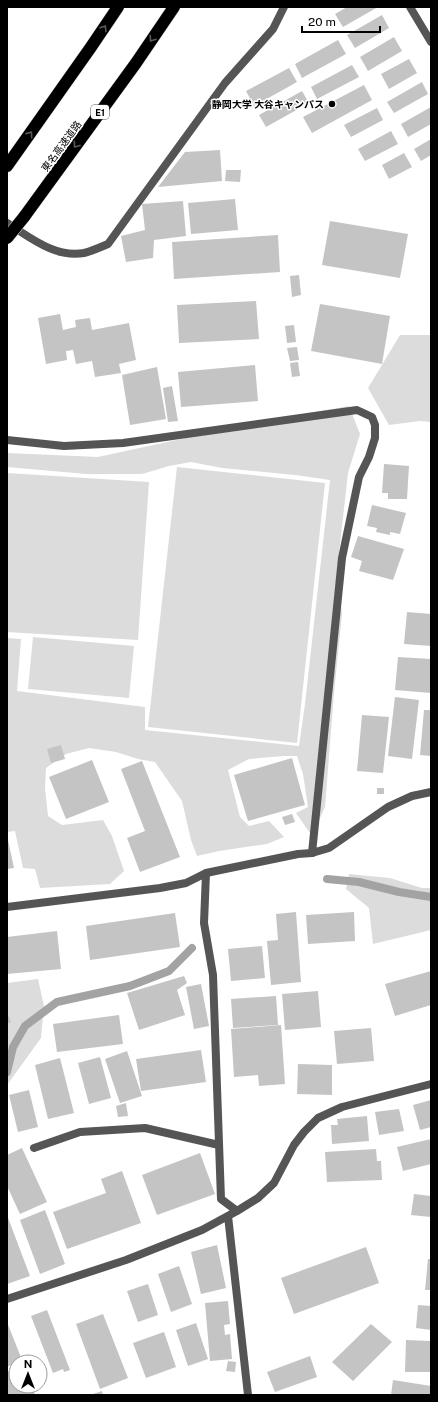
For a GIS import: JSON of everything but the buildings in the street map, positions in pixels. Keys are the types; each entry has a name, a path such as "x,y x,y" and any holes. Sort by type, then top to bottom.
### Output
{"highway":[{"path":"7,166 118,7"},
{"name":"東名高速道路","path":"7,238 24,217 136,63 174,7"}],"street":[{"path":"7,223 44,246 63,253 84,252 108,244 225,83 273,29 284,7"},
{"path":"410,7 431,42"},
{"path":"7,440 64,446 123,443 357,410 372,417 375,425 375,438 369,457 360,477 342,558 312,853"},
{"path":"7,908 160,888 186,883 206,873 298,854 312,853 329,848 388,807 412,796 431,792"},
{"path":"206,873 204,923 213,975 221,1199 238,1211"},
{"path":"7,1299 126,1260 202,1230 238,1211 258,1198 274,1183 294,1145 318,1118 342,1107 431,1084"},
{"path":"34,1148 80,1132 146,1128 219,1145"},
{"path":"228,1216 248,1395"}],"shaded area":[{"path":"400,335 431,335 431,422 420,421 389,425 368,388"},
{"path":"349,406 360,434 348,473 337,571 342,614 325,807 312,836 296,813 308,807 303,774 297,756 249,759 228,770 240,817 249,826 269,821 284,837 267,844 219,851 197,856 191,840 182,801 155,762 138,759 116,752 89,748 66,754 46,768 45,788 48,816 62,825 103,820 112,836 124,871 110,884 40,888 35,869 23,868 15,831 7,832 7,638 21,639 17,691 145,707 145,730 299,746 330,480 222,468 191,462 169,466 142,474 86,474 7,467 7,453 98,457 264,421"},
{"path":"177,467 325,483 297,743 148,727"},
{"path":"7,473 149,482 138,640 7,632"},
{"path":"33,637 134,646 129,698 28,689"},
{"path":"349,874 390,878 422,888 431,888 431,930 373,944 369,908 346,889"},
{"path":"38,979 44,1006 41,1038 7,1085 7,983"}],"waterway":[{"path":"327,879 359,882 399,892 431,897"},
{"path":"7,1072 13,1047 25,1026 57,1002 130,986 169,971 192,948"}],"place":[{"name":"静岡大学 大谷キャンパス","path":"332,104"}]}
